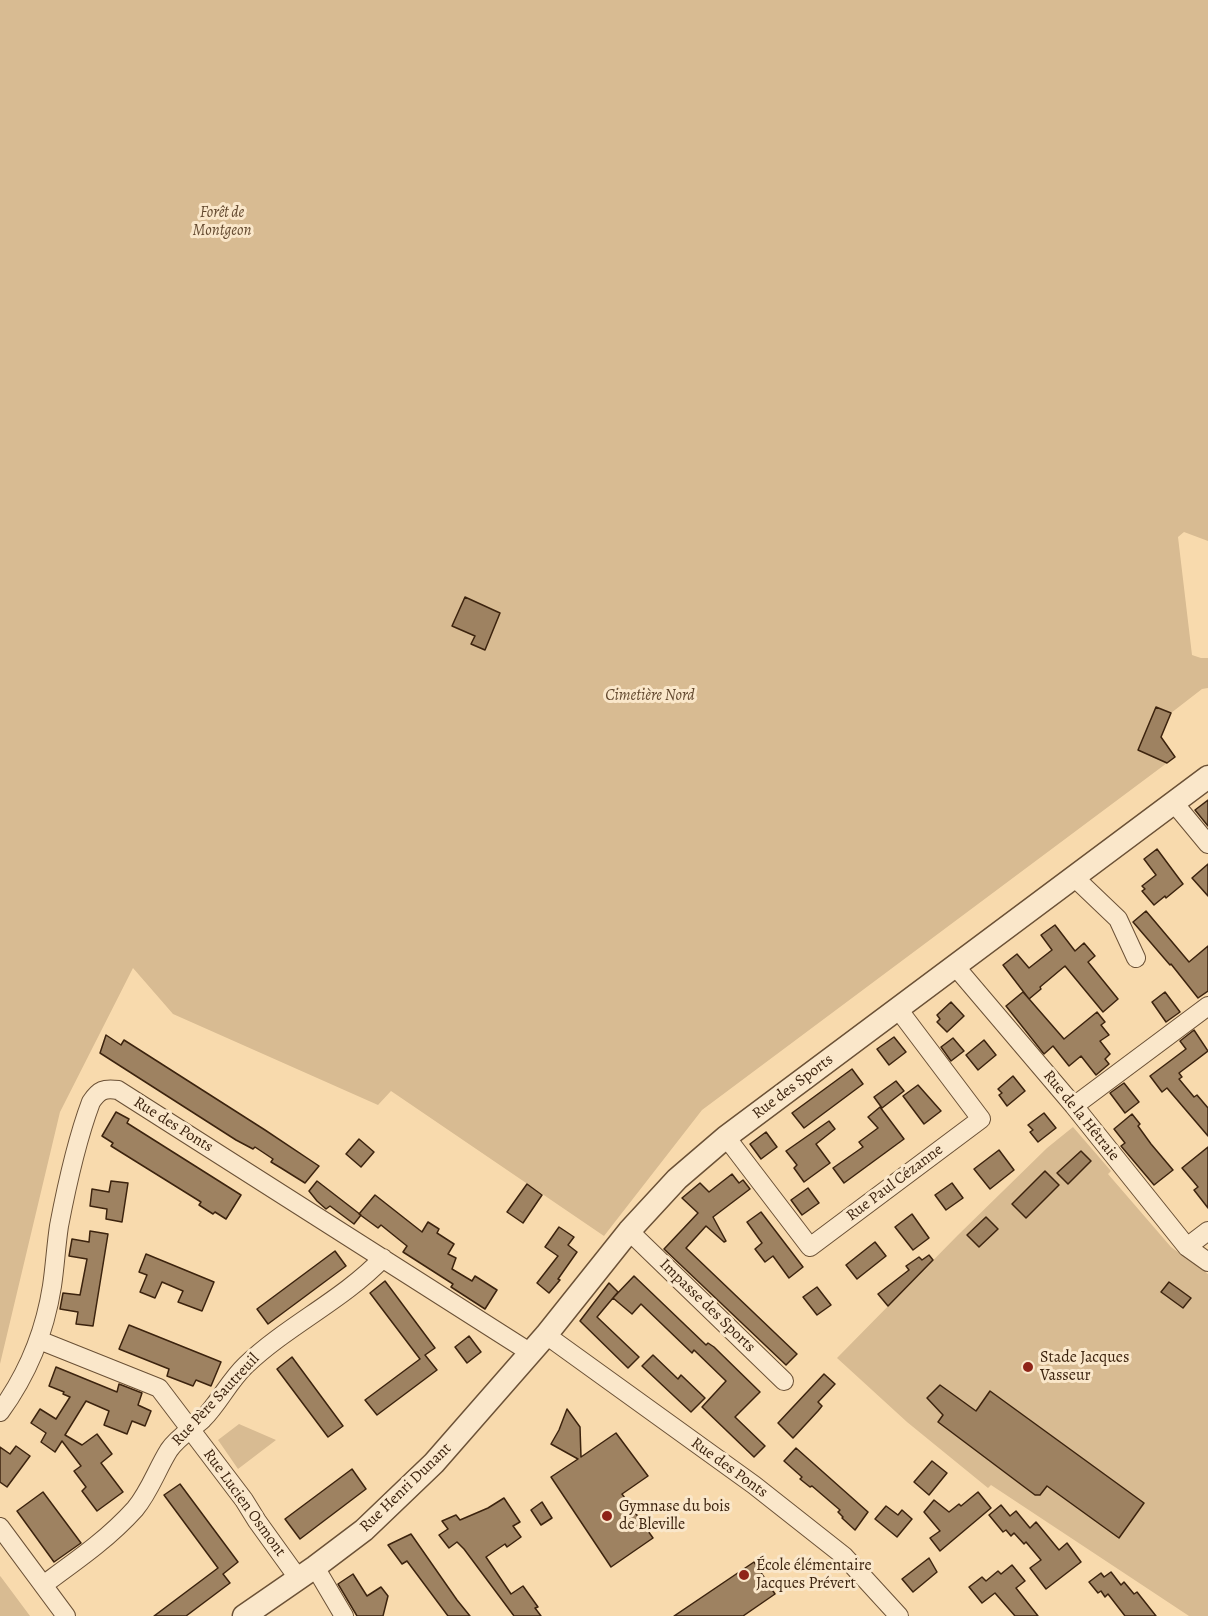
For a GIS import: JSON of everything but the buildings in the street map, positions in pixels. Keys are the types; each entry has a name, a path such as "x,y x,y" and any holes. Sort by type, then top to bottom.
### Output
{"street":[{"name":"Rue des Sports","path":"546,1335 629,1231 677,1179 726,1137 1208,777"},
{"path":"1174,803 1208,844"},
{"path":"1074,877 1118,920 1136,958"},
{"name":"Rue de la Hêtraie","path":"955,966 1074,1106 1187,1247 1208,1262"},
{"path":"1074,1106 1208,1006"},
{"name":"Rue Paul Cézanne","path":"726,1137 810,1247 981,1119 898,1010"},
{"name":"Rue des Ponts","path":"0,1412 14,1393 39,1340 52,1287 59,1228 69,1177 91,1102 97,1092 106,1088 118,1090 531,1353"},
{"name":"Impasse des Sports","path":"629,1231 784,1381"},
{"path":"1187,1247 1208,1231"},
{"name":"Rue Père Sautreuil","path":"44,1585 106,1539 122,1523 152,1484 169,1449 204,1417 244,1367 299,1322 366,1276 383,1258"},
{"name":"Rue Henri Dunant","path":"244,1616 364,1530 434,1463 546,1335"},
{"name":"Rue des Ponts","path":"546,1335 792,1514 844,1556 899,1616"},
{"name":"Rue Lucien Osmont","path":"39,1340 159,1388 253,1512 257,1521 344,1616"},
{"path":"0,1527 66,1616"}],"green space":[{"path":"0,0 1208,0 1208,541 1184,532 1178,537 1192,655 1208,658 1208,688 1202,689 1171,713 1161,737 1175,757 702,1110 604,1236 391,1091 378,1105 173,1014 133,968 60,1112 0,1364"},
{"name":"Stade Jacques Vasseur","path":"1073,1127 1111,1171 1108,1174 1171,1247 1208,1274 1208,1616 1189,1616 991,1485 988,1488 907,1422 837,1358 958,1235 1047,1148"},
{"path":"239,1424 276,1440 238,1469 218,1440"},
{"path":"1,1577 30,1616 0,1616"}],"place":[{"name":"Stade Jacques Vasseur","path":"1028,1367"},
{"name":"Gymnase du bois de Bleville","path":"607,1516"},
{"name":"École élémentaire Jacques Prévert","path":"744,1575"}],"park label":[{"name":"Forêt de Montgeon","path":"222,222"},
{"name":"Cimetière Nord","path":"650,696"}]}
